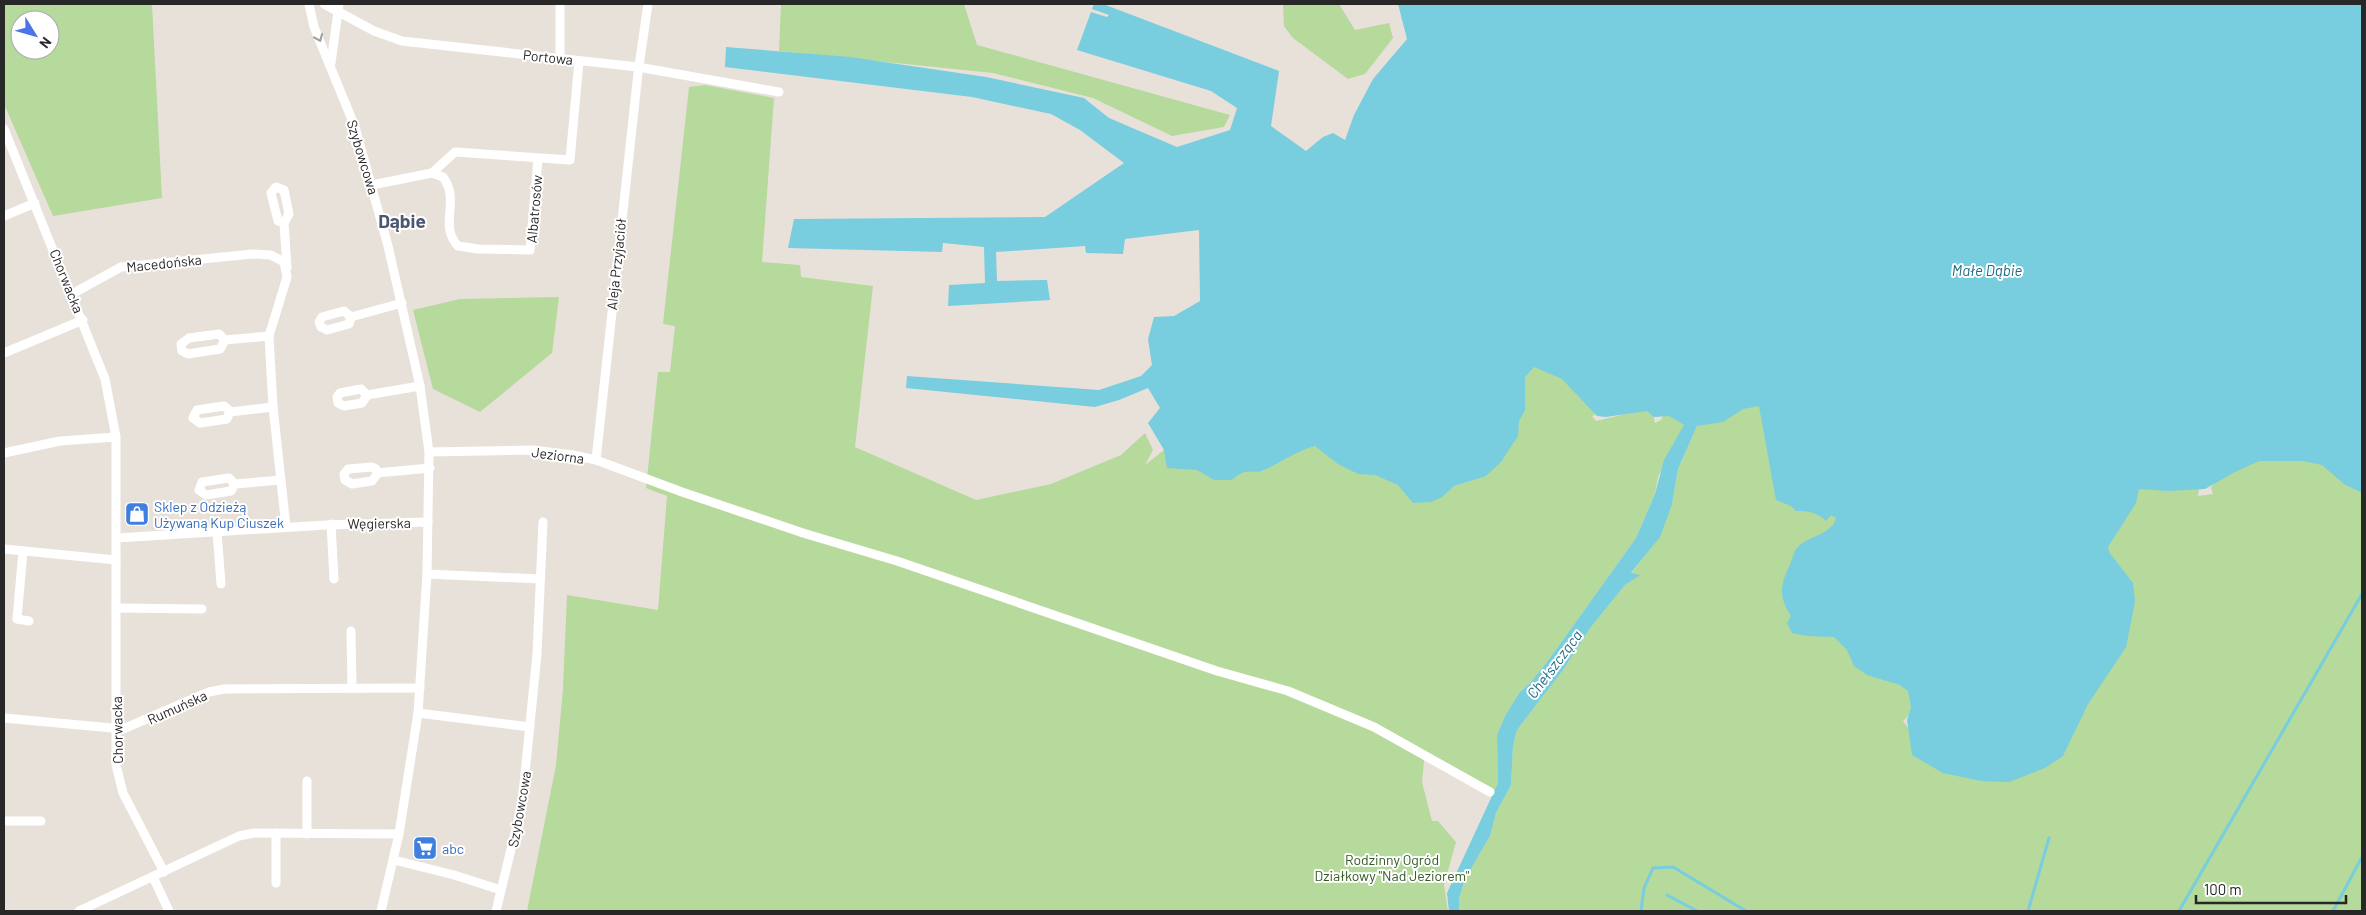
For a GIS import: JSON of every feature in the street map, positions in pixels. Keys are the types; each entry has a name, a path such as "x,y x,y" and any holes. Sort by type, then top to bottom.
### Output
{"street":[{"name":"Szybowcowa","path":"310,4 314,27 355,127 372,185 402,303 420,386 429,452 427,574 418,713 399,834 381,911"},
{"name":"Portowa","path":"324,4 339,8 374,32 402,41 638,67 779,92"},
{"path":"560,4 560,58"},
{"name":"Aleja Przyjaciół","path":"596,460 638,67 648,4"},
{"name":"Szybowcowa","path":"332,71 331,56 339,8"},
{"name":"Albatrosów","path":"538,159 530,250 478,249 458,246 449,234 452,192 443,177 432,173 455,152 570,160 580,61"},
{"name":"Chorwacka","path":"4,129 108,387 116,437 116,765 123,793 164,872"},
{"path":"372,185 432,173"},
{"path":"4,216 35,203"},
{"path":"284,223 287,277 269,336 273,407 286,527"},
{"name":"Macedońska","path":"72,294 121,267 261,253 271,255 284,262 286,268"},
{"path":"351,317 402,303"},
{"path":"4,353 82,320"},
{"path":"225,340 269,336"},
{"path":"367,395 420,386"},
{"path":"230,412 273,407"},
{"path":"4,453 52,442 116,437"},
{"name":"Jeziorna","path":"429,452 532,450 596,460 682,492 897,561 1217,671 1288,691 1374,727 1490,792"},
{"path":"377,473 430,468"},
{"path":"235,484 280,480"},
{"name":"Węgierska","path":"117,538 331,524 428,522"},
{"name":"Szybowcowa","path":"496,911 522,804 537,654 543,522"},
{"name":"Węgierska","path":"331,524 334,580"},
{"path":"217,532 222,584"},
{"path":"4,549 116,560"},
{"path":"23,551 16,619 30,621"},
{"path":"427,574 540,579"},
{"path":"116,608 202,609"},
{"path":"351,632 352,688"},
{"name":"Rumuńska","path":"4,718 116,730 136,725 209,692 224,689 420,688"},
{"path":"418,713 530,727"},
{"path":"307,781 307,834"},
{"path":"4,821 41,821"},
{"path":"80,911 239,836 276,833 399,834"},
{"path":"276,833 276,883"},
{"path":"394,860 454,874 501,890"},
{"path":"153,877 169,911"}],"green space":[{"path":"4,4 152,4 162,198 53,216 4,104"},
{"path":"781,4 964,4 977,45 1230,115 1224,127 1172,136 1093,98 993,73 779,51"},
{"path":"1283,4 1339,4 1355,30 1389,23 1393,38 1365,74 1348,79 1293,38 1284,26"},
{"name":"Rodzinny Ogród Działkowy \"Nad Jeziorem\"","path":"705,85 774,98 762,262 800,265 801,277 873,286 855,447 976,500 1051,484 1121,455 1145,433 1153,450 1145,465 1164,450 1232,479 1246,471 1263,471 1293,435 1445,493 1454,486 1467,482 1503,315 1597,408 1595,415 1592,416 1596,421 1652,408 1655,423 1661,420 1670,403 1684,425 1658,477 1655,494 1636,538 1550,658 1531,682 1519,693 1505,716 1497,735 1498,783 1495,790 1425,751 1422,782 1432,821 1438,821 1456,842 1444,885 1448,911 527,911 556,765 563,689 567,595 658,610 667,496 646,488 658,372 670,372 675,326 663,324 689,87"},
{"path":"559,297 552,353 480,412 433,389 413,310 460,299"},
{"path":"1746,388 1828,503 1926,671 1908,716 1903,721 1909,729 2102,558 2125,485 2199,489 2198,496 2213,494 2211,488 2219,474 2215,460 2362,439 2362,911 1459,911 1459,899 1465,879 1490,836 1496,813 1511,785 1513,746 1517,730 1563,670 1591,627 1625,585 1639,575 1631,574 1660,536 1672,505 1678,469 1697,426"}],"water":[{"name":"Małe Dąbie","path":"1094,4 1103,4 1279,71 1271,126 1306,151 1323,137 1333,133 1345,140 1354,115 1373,79 1407,39 1398,4 2362,4 2362,493 2344,484 2322,465 2302,461 2259,461 2205,489 2168,491 2139,489 2136,503 2108,547 2109,552 2133,583 2135,602 2126,647 2088,704 2063,756 2045,768 2009,782 1981,781 1943,773 1912,755 1907,720 1911,707 1908,691 1900,685 1867,675 1854,666 1847,650 1834,637 1807,636 1792,633 1787,623 1791,616 1784,602 1782,589 1794,553 1807,540 1829,528 1836,518 1831,515 1826,521 1816,514 1796,511 1791,506 1776,500 1759,406 1743,409 1723,422 1697,426 1678,469 1672,505 1660,537 1631,573 1640,575 1625,585 1591,627 1563,670 1517,730 1513,746 1511,785 1496,813 1490,836 1465,879 1459,899 1459,911 1449,911 1447,893 1498,783 1497,735 1505,716 1519,693 1531,682 1550,658 1636,538 1655,494 1664,460 1684,425 1669,416 1654,417 1647,411 1606,417 1597,416 1562,379 1534,367 1525,377 1525,410 1519,421 1518,436 1501,462 1486,476 1454,486 1442,497 1431,502 1413,503 1398,485 1375,475 1358,474 1338,464 1315,446 1264,470 1245,472 1232,480 1214,480 1197,470 1167,468 1164,450 1148,423 1160,408 1148,388 1119,400 1095,407 906,388 907,376 1099,390 1141,376 1152,365 1148,339 1154,317 1174,316 1200,301 1199,230 1125,239 1123,254 1086,253 1085,246 996,252 997,281 1047,280 1050,300 948,306 949,285 985,283 984,247 943,243 942,252 788,248 794,219 1045,217 1124,163 1080,130 1051,114 972,97 725,67 726,47 850,57 986,77 1084,98 1109,118 1177,147 1230,130 1237,108 1211,91 1077,50 1091,12 1107,17 1109,15 1092,9"}],"waterway":[{"path":"2179,911 2362,594"},
{"path":"2028,911 2049,838"},
{"path":"2333,911 2362,857"},
{"path":"1641,911 1644,888 1653,868 1673,867 1746,911"},
{"path":"1667,895 1697,911"}],"place":[{"name":"Sklep z Odzieżą Używaną Kup Ciuszek","path":"137,514"},
{"name":"abc","path":"425,848"}],"district":[{"name":"Dąbie","path":"402,220"}],"water label":[{"name":"Chełszcząca","path":"1554,664"}]}
